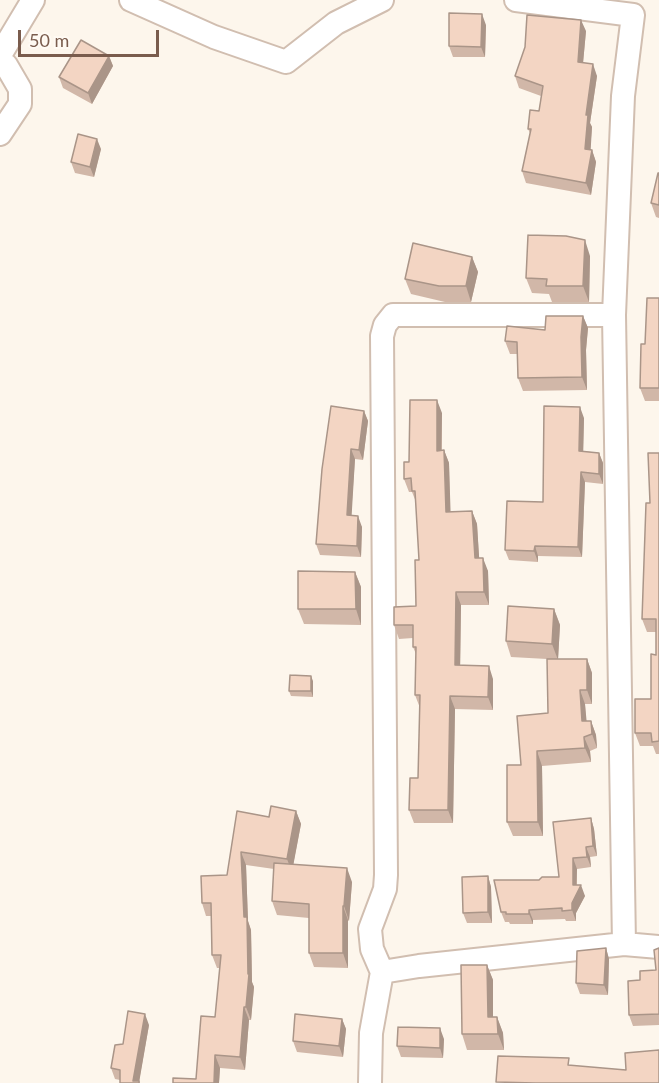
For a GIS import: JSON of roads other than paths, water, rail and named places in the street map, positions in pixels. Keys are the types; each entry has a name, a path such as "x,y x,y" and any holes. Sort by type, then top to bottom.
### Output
{"street":[{"path":"0,55 33,0"},
{"path":"131,0 214,37 286,62 336,23 382,0"},
{"path":"516,0 633,15 623,96 614,315 624,944"},
{"path":"0,62 6,65 20,88 20,104 0,134"},
{"path":"370,1083 371,1033 382,972 372,949 370,928 385,889 386,875 382,336 393,315 614,315"},
{"path":"382,972 418,966 624,944 659,947"}]}
